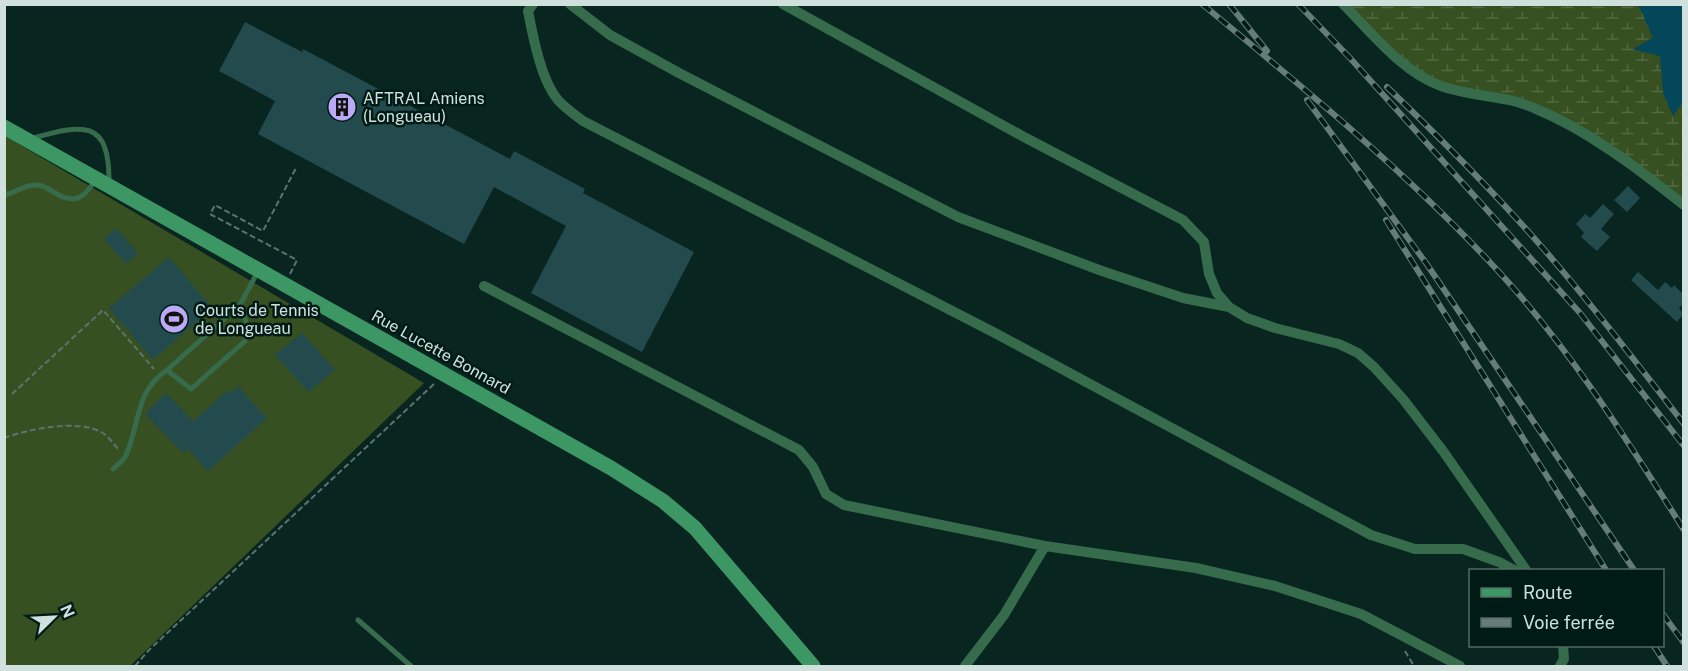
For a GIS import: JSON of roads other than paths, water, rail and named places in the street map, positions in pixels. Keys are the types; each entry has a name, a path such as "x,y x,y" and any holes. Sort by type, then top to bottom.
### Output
{"street":[{"path":"533,4 528,11 534,44 545,74 556,98 584,121 995,333 1371,535 1415,549 1463,549 1512,569"},
{"path":"570,4 610,35 659,62 958,217 1102,271 1183,298 1229,307"},
{"path":"783,4 1024,137 1183,220 1204,242 1209,274 1217,293 1229,307 1247,318 1275,328 1339,344 1358,353 1374,366 1403,399 1443,451 1525,569"},
{"path":"1343,4 1421,77 1442,86 1514,101 1547,114 1614,151 1683,205"},
{"name":"Rue Lucette Bonnard","path":"4,127 619,472 663,501 694,528 813,666"},
{"path":"484,286 799,450 813,467 826,494 844,505 1045,546 1196,568 1275,586 1360,614 1460,666"},
{"path":"966,666 1004,615 1045,546"},
{"path":"1560,666 1564,659 1563,647"}],"lane":[{"path":"4,191 6,195 31,185 42,186 62,198 72,200 81,197 102,182 109,164 106,147 97,135 87,129 70,128 26,140"},
{"path":"113,469 126,457 141,402 151,383 240,305 259,270"},
{"path":"167,370 191,389 245,341 248,333 240,305"},
{"path":"358,620 411,666"}],"water":[{"path":"1637,5 1683,5 1683,102 1673,116 1663,93 1660,56 1633,49 1653,38"}],"railway":[{"path":"1202,4 1318,100 1393,167 1499,272 1574,364 1684,530"},
{"path":"1229,4 1267,51"},
{"path":"1298,4 1350,58 1580,313 1684,446"},
{"path":"1387,87 1499,199 1534,238 1592,307 1684,424"},
{"path":"1307,100 1426,263 1633,569"},
{"path":"1386,220 1605,569"},
{"path":"1664,616 1684,643"},
{"path":"1655,647 1667,666"}],"place":[{"name":"AFTRAL Amiens (Longueau)","path":"342,107"},
{"name":"Courts de Tennis de Longueau","path":"174,319"}]}
